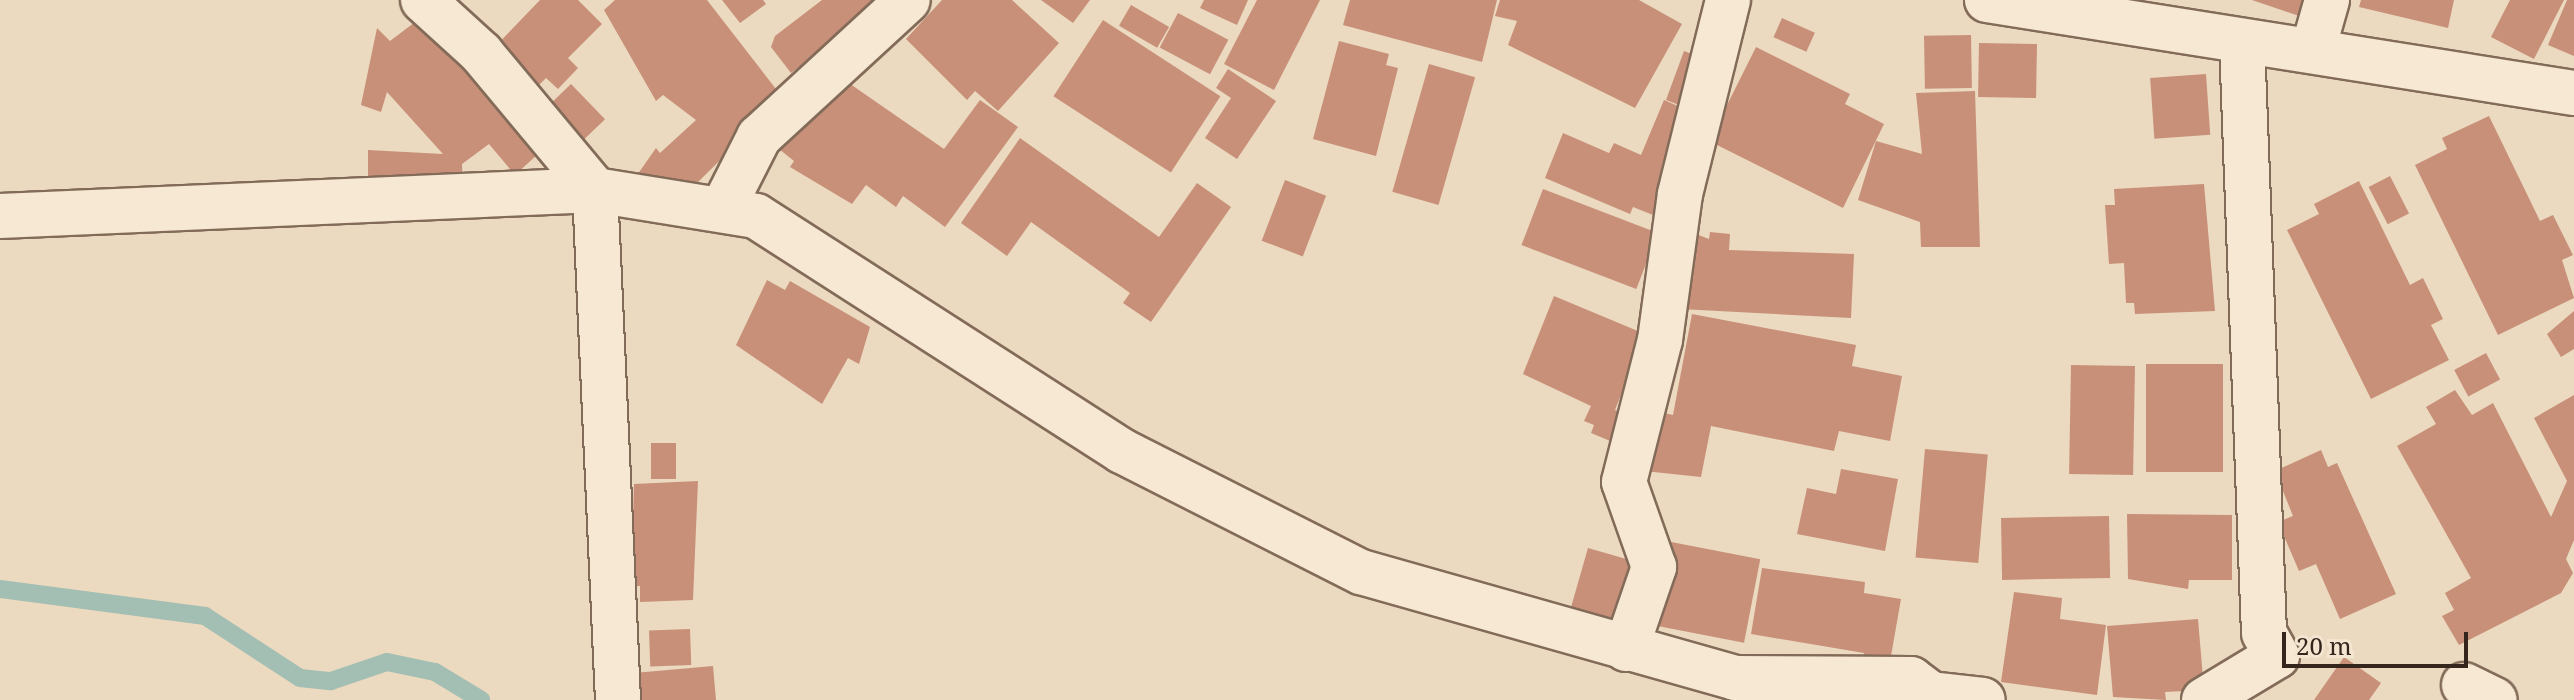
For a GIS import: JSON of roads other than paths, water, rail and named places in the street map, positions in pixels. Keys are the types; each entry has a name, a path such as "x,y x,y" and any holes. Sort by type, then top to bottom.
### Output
{"street":[{"path":"423,0 481,53 595,190 618,700"},
{"path":"723,208 759,137 908,0"},
{"path":"1626,649 1654,567 1624,482 1660,340 1680,194 1728,0"},
{"path":"1987,0 2093,7 2242,41 2314,46 2574,93"},
{"path":"2314,46 2327,0"},
{"path":"2204,700 2277,656 2264,633 2242,41"},
{"path":"0,216 595,190 723,208 756,216 867,282 1122,451 1361,572 1735,678 1911,679 1931,694 1983,700"}],"waterway":[{"path":"0,589 205,616 300,678 331,681 387,662 435,672 481,700"}]}
